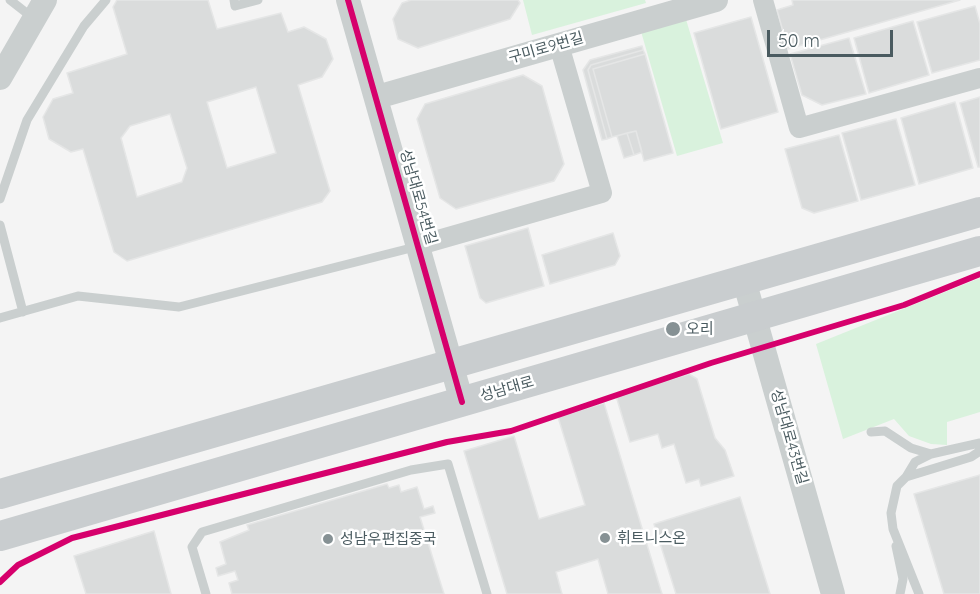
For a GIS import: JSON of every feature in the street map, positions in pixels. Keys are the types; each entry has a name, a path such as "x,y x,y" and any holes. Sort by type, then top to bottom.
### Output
{"main road":[{"path":"0,494 980,212"},
{"name":"성남대로","path":"0,536 980,251"}],"street":[{"name":"성남대로54번길","path":"348,0 420,245 462,402"},
{"name":"구미로9번길","path":"377,97 716,0"},
{"path":"763,0 799,128 980,78"},
{"path":"0,78 39,9"},
{"path":"420,245 602,193 559,45"},
{"name":"성남대로43번길","path":"744,280 833,594"}],"lane":[{"path":"10,0 39,9"},
{"path":"0,199 27,120 84,26 106,0"},
{"path":"234,0 236,6 258,0"},
{"path":"0,225 23,312"},
{"path":"0,318 78,296 179,307 420,245"},
{"path":"871,432 885,431 911,448 931,454"},
{"path":"900,594 903,579 893,529 893,496 897,486 915,462 931,454 980,444"},
{"path":"906,477 971,457 980,451"},
{"path":"206,594 192,547 202,532 411,470 447,464 487,594"},
{"path":"893,529 919,594"}],"green space":[{"path":"523,0 645,0 646,3 532,35"},
{"path":"685,16 723,143 677,156 640,28"},
{"path":"980,278 980,412 947,422 947,445 931,444 909,436 894,419 843,439 816,344"}],"building":[{"path":"117,0 208,0 217,29 281,13 288,32 304,27 326,39 333,59 322,77 298,85 330,191 322,202 127,261 114,252 83,149 71,152 49,139 43,117 53,99 73,93 67,73 127,54 113,7","holes":["256,87 276,153 227,168 207,102","170,114 187,168 182,182 137,197 121,138 130,126"]},
{"path":"411,0 518,0 520,3 510,19 418,48 398,39 393,19 402,3"},
{"path":"792,0 960,0 788,49 777,10 793,5"},
{"path":"975,6 980,24 980,60 932,73 917,22"},
{"path":"751,17 778,112 721,129 694,33"},
{"path":"913,21 929,75 869,93 854,38"},
{"path":"849,38 866,94 822,105 802,95 790,54"},
{"path":"642,46 643,50 591,65 588,70 607,139 602,140 583,70 590,60"},
{"path":"643,50 645,54 593,69 612,137 607,139 588,70 591,65"},
{"path":"645,54 673,153 644,161 636,131 612,137 593,69"},
{"path":"523,75 542,86 564,164 554,181 456,209 440,198 417,119 425,104"},
{"path":"980,97 980,167 978,167 960,103"},
{"path":"955,102 973,168 919,184 901,118"},
{"path":"896,119 915,185 861,200 842,133"},
{"path":"636,131 642,152 634,155 627,133"},
{"path":"627,133 634,155 624,158 617,136"},
{"path":"839,135 858,201 814,213 802,208 785,149"},
{"path":"528,228 544,286 486,303 480,298 465,246"},
{"path":"613,233 620,256 615,265 550,284 542,255"},
{"path":"689,374 697,379 715,438 725,450 734,476 701,486 699,479 686,483 674,444 662,448 658,434 630,442 616,396"},
{"path":"604,403 662,594 608,594 598,559 556,572 562,594 507,594 464,451 514,436 539,519 585,505 558,417"},
{"path":"980,475 980,594 944,594 914,494"},
{"name":"성남우편집중국","path":"387,484 389,488 399,485 401,492 417,487 424,509 433,506 435,513 420,517 444,594 232,594 229,583 238,580 235,571 218,576 216,568 226,564 220,542 249,530 247,525"},
{"path":"740,497 770,594 676,594 654,524"},
{"path":"154,531 171,594 86,594 74,556"}],"cycle path":[{"path":"348,0 462,402"},
{"path":"0,582 18,565 72,538 447,442 511,431 711,363 904,305 980,274"}],"place":[{"name":"오리","path":"673,329"},
{"name":"휘트니스온","path":"605,538"},
{"name":"성남우편집중국","path":"328,539"}]}
